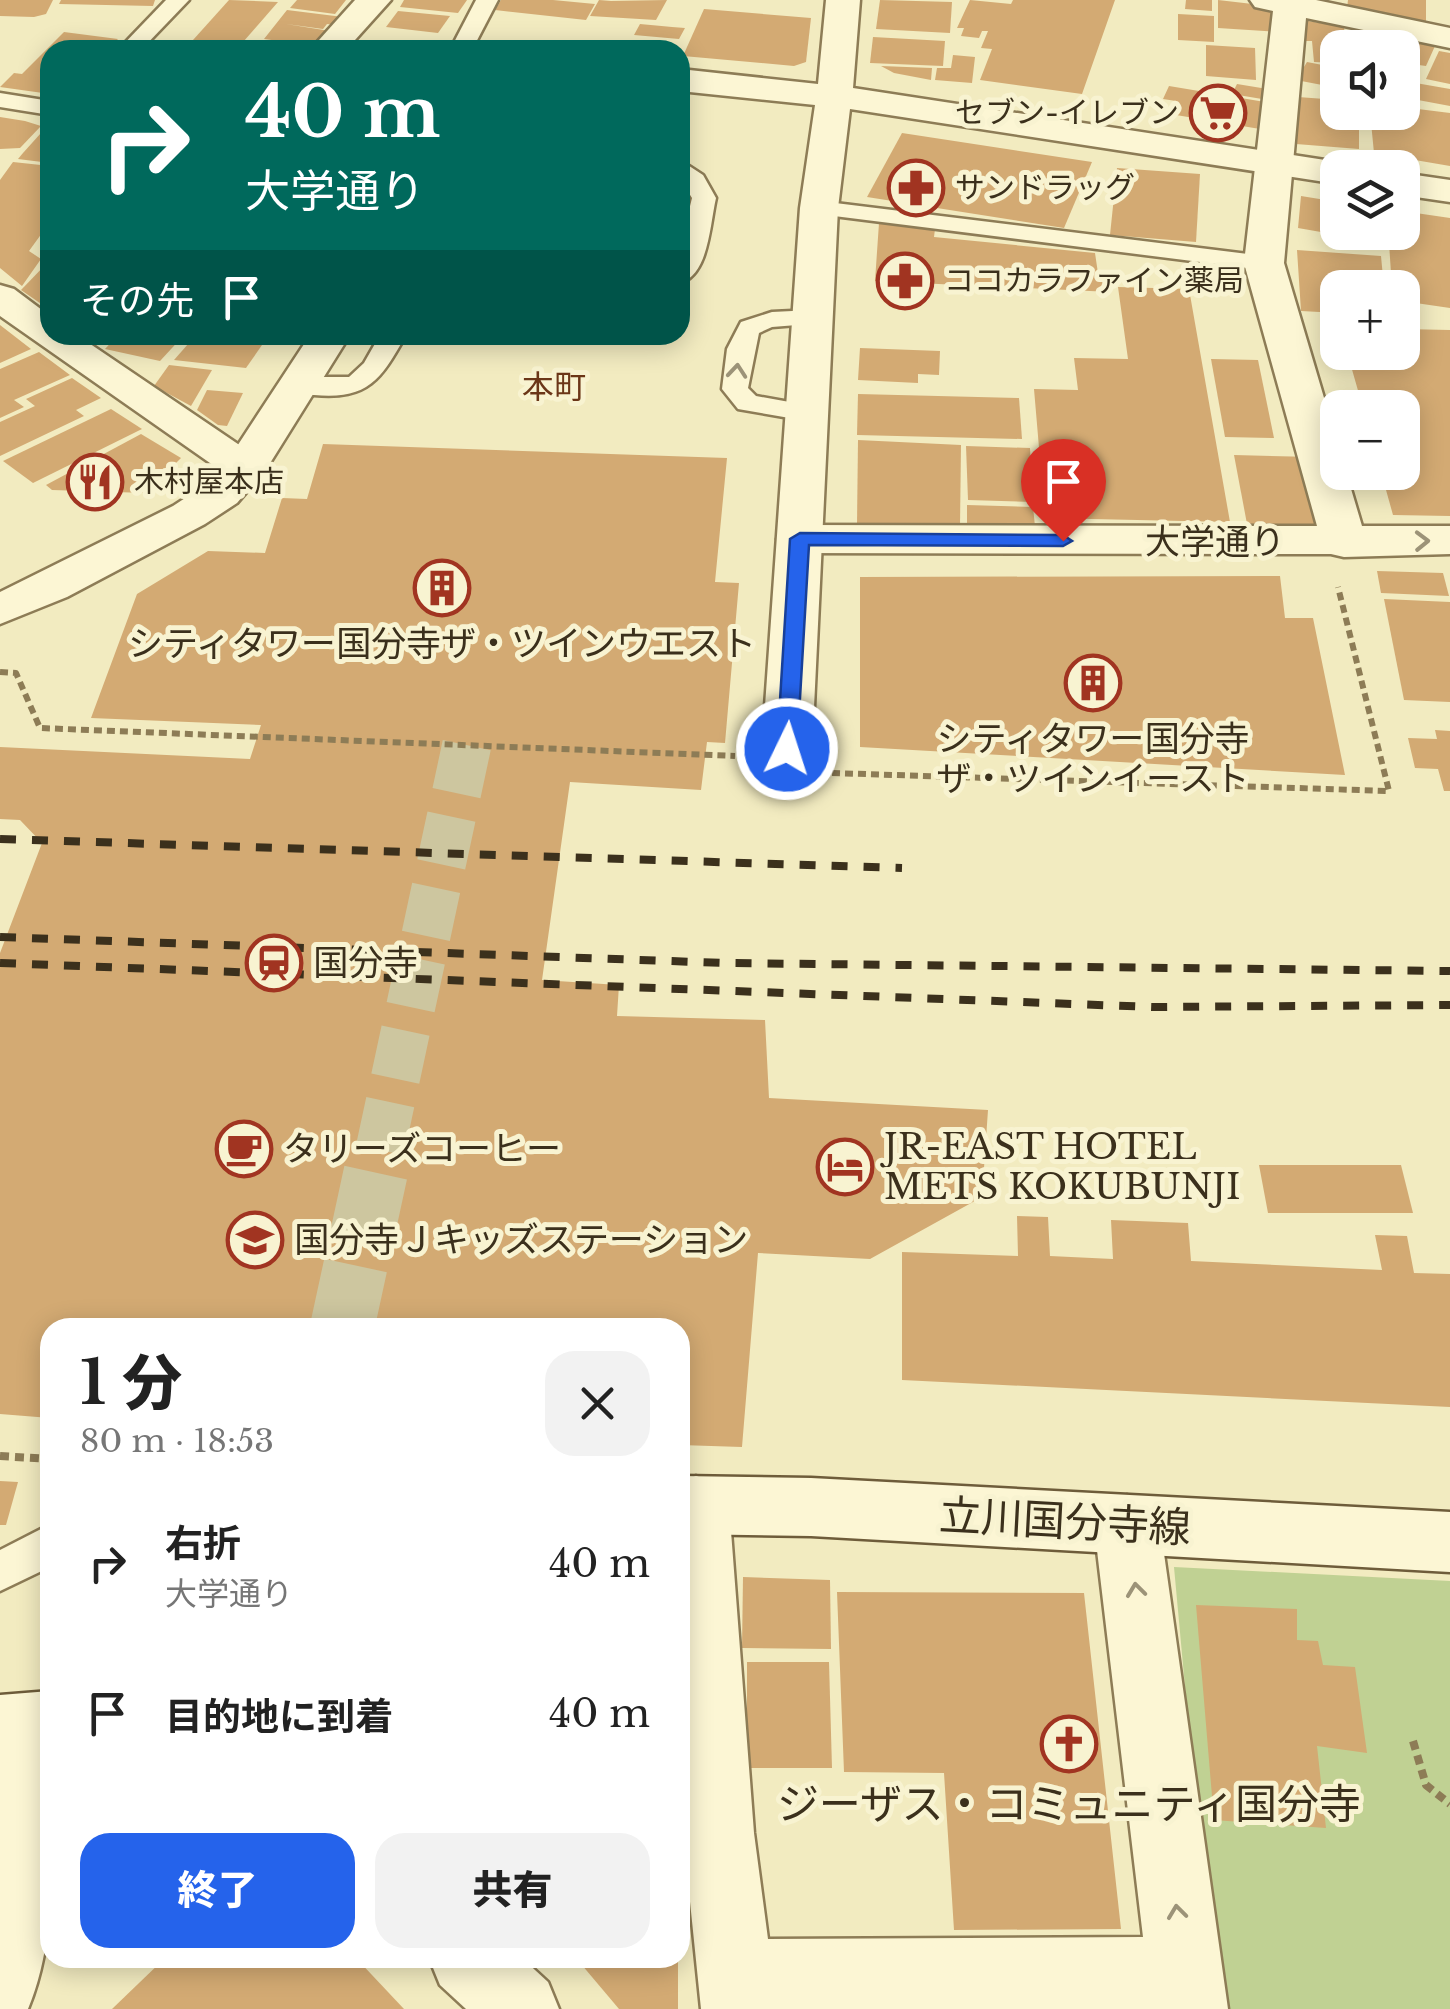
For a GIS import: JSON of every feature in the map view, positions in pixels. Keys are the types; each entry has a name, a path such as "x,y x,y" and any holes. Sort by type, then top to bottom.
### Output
{"street":[{"path":"336,40 374,0"},
{"path":"787,749 819,208 842,0"},
{"path":"1335,542 1264,263 1274,163 1279,2 1444,37 1441,0"},
{"path":"690,81 834,96 1320,170"},
{"path":"1420,187 1450,191"},
{"path":"0,297 40,323"},
{"path":"72,345 245,468"},
{"path":"0,609 51,588 220,494 245,468 324,345"},
{"name":"大学通り","path":"800,539 1450,540"},
{"name":"立川国分寺線","path":"690,1505 811,1506 1450,1542"},
{"path":"690,1527 718,1833 738,1993 1188,1992 1128,1525"},
{"path":"0,1985 29,1727"},
{"path":"478,1968 521,2009"}],"lane":[{"path":"139,40 178,0"},
{"path":"466,40 487,0"},
{"path":"0,100 40,106"},
{"path":"690,176 704,198 690,256"},
{"path":"819,208 1264,263"},
{"path":"807,412 748,403 735,389 740,336 749,326 773,318 813,318"},
{"path":"298,386 351,386 368,380 387,345"},
{"path":"0,1572 40,1549"}],"path":[{"path":"787,749 786,771 1389,791 1335,542"},
{"path":"0,672 16,673 40,728 706,756"},
{"path":"367,741 370,729"},
{"path":"0,1456 40,1458"},
{"path":"1413,1741 1426,1785 1450,1804"}],"green space":[{"path":"1174,1567 1450,1581 1450,2009 1226,2009 1198,1828"}],"building":[{"path":"0,0 53,0 46,14 34,17 0,16"},
{"path":"61,0 155,0 153,6 59,4"},
{"path":"229,0 278,2 245,40 193,40"},
{"path":"297,0 346,0 335,14 290,8"},
{"path":"404,0 467,0 458,13 400,7"},
{"path":"501,0 595,4 586,20 495,10"},
{"path":"599,0 667,0 656,20 590,16"},
{"path":"880,0 952,2 950,33 876,29"},
{"path":"970,0 1011,4 1013,0 1115,0 1082,94 980,80 992,49 981,48 988,31 982,31 979,38 961,36 964,28 957,28"},
{"path":"1186,0 1212,0 1212,11 1185,9"},
{"path":"1218,0 1278,7 1280,32 1218,28"},
{"path":"1348,0 1426,0 1426,23 1347,8"},
{"path":"704,9 811,18 806,62 794,66 690,57 690,40"},
{"path":"287,10 343,17 337,25 327,24 323,29 286,24 330,31 322,40 264,39"},
{"path":"398,11 450,16 438,33 386,27"},
{"path":"1178,14 1214,16 1214,42 1178,40"},
{"path":"1302,20 1344,27 1344,30 1320,30 1320,62 1314,62 1312,41 1305,41"},
{"path":"640,24 685,28 679,39 634,35"},
{"path":"64,32 118,39 117,40 56,40"},
{"path":"873,37 945,41 943,66 870,63"},
{"path":"1420,43 1435,46 1426,66 1420,65"},
{"path":"1206,45 1255,48 1256,80 1206,76"},
{"path":"1439,51 1450,53 1450,84 1426,79"},
{"path":"953,55 975,57 972,83 935,80 937,68 951,68"},
{"path":"40,56 40,93 0,87 14,73 22,74"},
{"path":"1307,62 1320,65 1320,85 1296,80"},
{"path":"881,66 932,68 931,80 894,73"},
{"path":"1237,84 1273,90 1268,100 1232,94"},
{"path":"1420,84 1450,89 1450,106 1420,100"},
{"path":"1169,86 1271,103 1260,129 1170,114 1176,101 1163,99"},
{"path":"1298,97 1320,99 1320,130 1359,130 1359,149 1296,144"},
{"path":"1420,109 1450,113 1450,166 1420,161 1420,150 1374,150 1372,130 1420,130"},
{"path":"0,117 40,126 20,148 0,149"},
{"path":"902,133 1092,162 1064,228 867,197"},
{"path":"40,134 40,162 18,159"},
{"path":"13,162 40,165 40,236 29,251 40,260 22,286 0,268 0,180"},
{"path":"1117,168 1200,174 1196,242 1110,235"},
{"path":"1301,196 1320,199 1320,232 1298,228"},
{"path":"1420,214 1450,218 1450,308 1420,304 1420,270 1391,270 1389,250 1420,250"},
{"path":"879,223 935,229 934,237 1095,253 1099,280 1109,280 1111,292 875,281"},
{"path":"1297,250 1381,256 1382,270 1320,270 1320,312 1301,311"},
{"path":"40,270 40,303 21,290"},
{"path":"1118,287 1189,289 1230,522 1045,518 1034,389 1078,390 1074,358 1128,359"},
{"path":"0,325 31,349 0,363"},
{"path":"1420,329 1450,330 1450,516 1393,515 1386,490 1420,490 1420,390 1358,390 1352,370 1420,370"},
{"path":"109,345 175,345 160,361 105,349"},
{"path":"187,345 262,345 246,368 174,360"},
{"path":"860,348 940,351 939,375 918,374 918,383 858,380"},
{"path":"39,352 70,375 14,400 24,407 0,418 0,369"},
{"path":"1211,359 1258,360 1274,438 1225,437"},
{"path":"169,365 212,370 191,406 154,386"},
{"path":"72,378 101,398 76,410 84,416 0,456 0,422 35,406 26,399"},
{"path":"207,390 243,393 227,426 218,425 197,410"},
{"path":"858,394 1019,398 1022,439 857,435"},
{"path":"111,409 142,429 33,483 3,461"},
{"path":"141,434 181,458 146,493 52,490 46,485"},
{"path":"858,440 961,445 960,526 857,524"},
{"path":"323,444 727,458 715,582 739,583 725,743 707,742 701,790 570,782 542,980 619,985 617,1016 765,1020 769,1098 988,1110 982,1197 870,1259 758,1253 742,1447 690,1445 690,1318 40,1318 40,1417 0,1414 0,953 42,843 20,820 0,819 0,747 250,759 261,725 91,718 137,594 208,551 265,553 282,498 307,499"},
{"path":"966,446 1030,448 1033,502 968,500"},
{"path":"1234,455 1314,457 1329,526 1247,524"},
{"path":"967,505 1033,507 1035,526 967,525"},
{"path":"1377,571 1443,573 1449,596 1381,593"},
{"name":"シティタワー国分寺 ザ・ツインイースト","path":"1280,576 1285,618 1313,618 1345,775 860,747 860,577"},
{"path":"1384,599 1450,602 1450,702 1404,700"},
{"path":"1435,730 1450,731 1450,791 1444,791 1438,769 1415,768 1408,738 1437,739"},
{"path":"1259,1165 1401,1165 1413,1213 1268,1213"},
{"path":"1017,1216 1048,1217 1050,1256 1113,1259 1111,1220 1188,1223 1191,1261 1382,1270 1375,1235 1407,1236 1414,1273 1450,1274 1450,1407 902,1380 902,1252 1018,1256"},
{"path":"0,1481 18,1482 6,1525 0,1525"},
{"path":"743,1577 830,1580 831,1649 742,1648"},
{"path":"837,1592 1084,1593 1121,1929 954,1930 944,1773 844,1772"},
{"path":"1196,1605 1297,1609 1297,1640 1318,1641 1323,1665 1355,1667 1367,1753 1317,1746 1326,1828 1214,1820"},
{"path":"747,1662 829,1662 832,1768 747,1768"},
{"path":"155,1968 365,1968 404,2009 112,2009"},
{"path":"584,1968 678,1968 678,2009 619,2009"}],"tunnel":[{"path":"380,1150 467,744"},
{"path":"344,1318 381,1148"}],"railway":[{"path":"0,839 902,868"},
{"path":"0,937 725,963 1450,971"},
{"path":"0,963 1152,1007 1450,1005"}],"place":[{"name":"セブン-イレブン","path":"1218,113"},
{"name":"サンドラッグ","path":"916,188"},
{"name":"ココカラファイン薬局","path":"905,281"},
{"name":"木村屋本店","path":"95,482"},
{"name":"シティタワー国分寺ザ・ツインウエスト","path":"442,588"},
{"name":"シティタワー国分寺 ザ・ツインイースト","path":"1093,683"},
{"name":"国分寺","path":"274,963"},
{"name":"タリーズコーヒー","path":"244,1149"},
{"name":"JR-EAST HOTEL METS KOKUBUNJI","path":"845,1167"},
{"name":"国分寺Ｊキッズステーション","path":"255,1240"},
{"name":"ジーザス・コミュニティ国分寺","path":"1069,1744"}],"district":[{"name":"本町","path":"554,387"}],"route":[{"path":"787,749 800,539 1063,541"}]}
